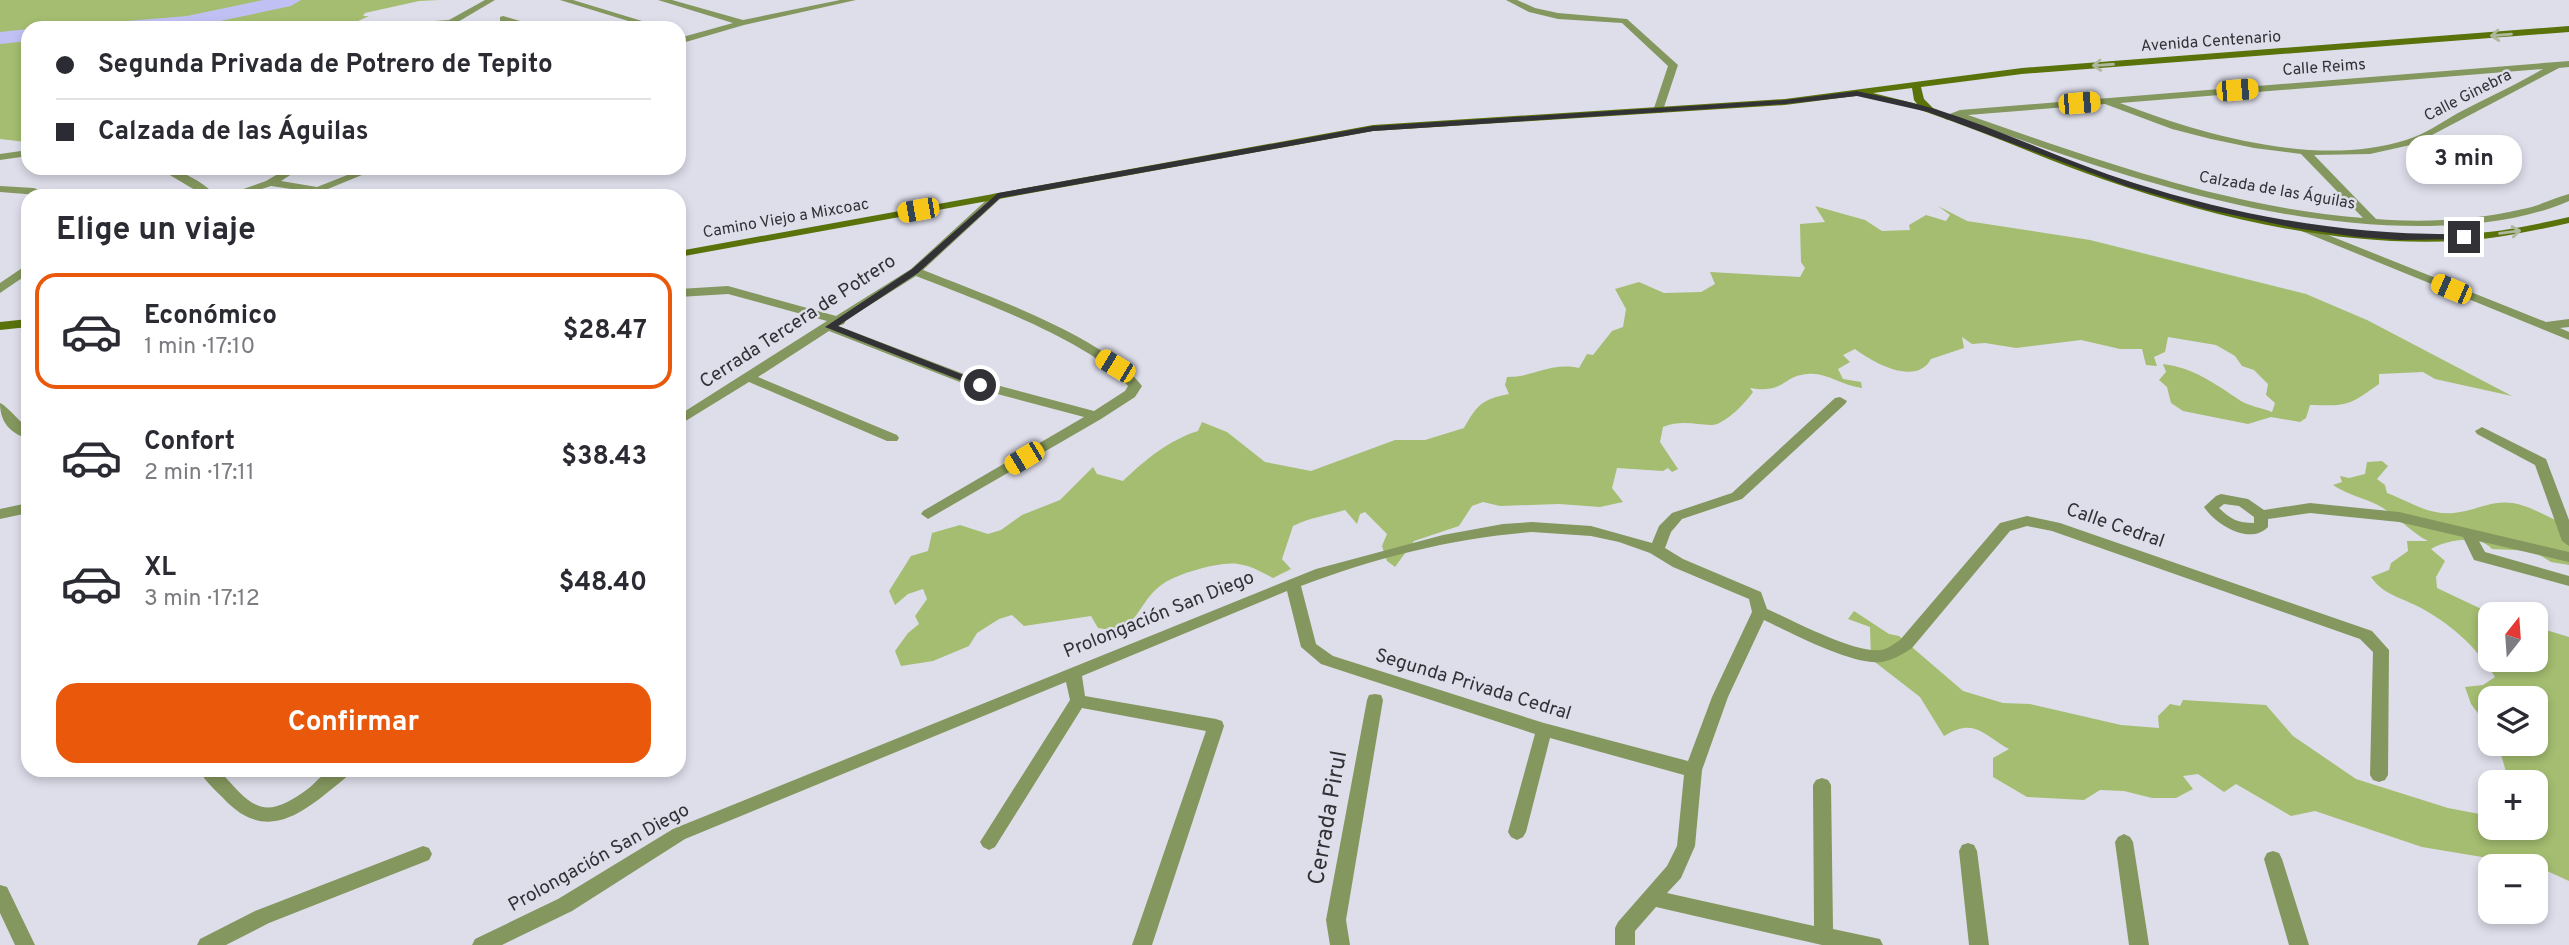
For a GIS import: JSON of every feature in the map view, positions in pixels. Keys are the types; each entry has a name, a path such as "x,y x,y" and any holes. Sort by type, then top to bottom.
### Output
{"main road":[{"name":"Avenida Centenario","path":"1857,93 2022,71 2569,29"},
{"path":"1916,84 1919,100 1930,110"},
{"name":"Camino Viejo a Mixcoac","path":"686,253 1373,128 1785,102 1857,93"},
{"name":"Calzada de las Águilas","path":"1857,93 1951,115 2130,184 2205,206 2295,225 2390,237 2441,239 2512,233 2569,220"},
{"path":"0,326 21,324"}],"street":[{"path":"458,21 491,0"},
{"path":"564,0 637,21"},
{"path":"662,0 742,23"},
{"path":"686,36 852,0"},
{"path":"1510,0 1545,13 1611,18 1628,24 1673,65 1672,75 1658,101 1658,111"},
{"path":"503,19 510,21"},
{"name":"Calle Reims","path":"1951,115 2569,64"},
{"name":"Calle Ginebra","path":"2104,101 2194,132 2305,152 2366,150 2404,144 2523,86 2556,65"},
{"name":"Calzada de las Águilas","path":"1951,115 2125,173 2219,200 2319,218 2421,224 2501,219 2546,208 2569,197"},
{"path":"2305,152 2374,223"},
{"path":"0,157 21,154"},
{"path":"180,175 201,189"},
{"path":"251,189 284,175"},
{"path":"321,189 356,175"},
{"path":"270,183 311,189"},
{"path":"0,189 21,190"},
{"name":"Cerrada Tercera de Potrero","path":"686,417 915,271 998,196"},
{"path":"2295,225 2569,336"},
{"path":"915,271 1045,325 1132,379 1135,386 1130,394 1096,416 928,514"},
{"path":"0,289 21,273"},
{"path":"686,293 728,290 835,324 980,385 1096,416"},
{"path":"2543,326 2569,323"},
{"path":"750,378 892,438"},
{"path":"1657,550 1664,530 1677,516 1737,496 1840,401"},
{"path":"0,407 10,421 21,430"},
{"path":"2482,431 2541,462 2569,541"},
{"path":"2261,515 2311,508 2399,517 2569,557"},
{"path":"0,514 21,510"},
{"name":"Calle Cedral","path":"1759,612 1840,646 1878,656 1893,652 1906,644 2005,527 2027,521 2055,527 2366,635 2381,650 2379,775"},
{"name":"Prolongación San Diego","path":"482,945 565,905 679,834 1342,565 1487,529 1524,525 1568,527 1620,538 1657,550 1677,562 1756,596 1759,612"},
{"path":"2468,533 2479,556 2569,581"},
{"name":"Segunda Privada Cedral","path":"1293,583 1309,647 1327,660 1544,730 1693,770"},
{"path":"1625,945 1625,928 1674,872 1686,846 1693,770 1720,697 1759,612"},
{"path":"989,842 1078,701 1073,673"},
{"name":"Cerrada Pirul","path":"1340,945 1336,920 1374,700"},
{"path":"1078,701 1216,726 1142,945"},
{"path":"1517,832 1544,730"},
{"path":"215,777 251,811 268,817 286,811 333,777"},
{"path":"1822,785 1824,937"},
{"path":"2124,842 2139,945"},
{"path":"1969,851 1979,945"},
{"path":"207,945 262,917 423,854"},
{"path":"2273,859 2299,945"},
{"path":"0,892 24,945"},
{"path":"1650,897 1824,937 1873,945"}],"green space":[{"path":"0,0 439,0 419,1 365,13 363,16 369,16 358,21 21,21 21,141 0,139"},
{"path":"1815,206 1865,220 1882,231 1910,230 1909,225 1926,215 1946,221 1950,215 1938,206 1967,221 2090,240 2306,294 2367,320 2512,396 2435,379 2423,372 2379,374 2379,384 2360,397 2340,405 2310,405 2306,418 2300,422 2271,417 2248,424 2183,411 2171,403 2167,387 2159,380 2166,372 2163,364 2185,369 2244,403 2272,412 2275,403 2266,395 2268,384 2254,370 2242,366 2235,356 2216,345 2168,337 2165,352 2154,357 2157,366 2146,365 2142,349 2120,349 2081,340 2016,348 1985,343 1972,344 1962,337 1964,348 1931,359 1924,367 1915,371 1905,372 1872,360 1855,349 1843,355 1850,362 1838,369 1843,379 1861,382 1862,388 1821,375 1799,375 1770,389 1750,388 1753,392 1742,405 1717,424 1679,423 1663,427 1660,442 1678,469 1672,472 1668,468 1663,471 1617,468 1612,488 1623,502 1600,507 1559,504 1500,506 1483,502 1472,506 1459,526 1414,541 1395,567 1387,561 1382,546 1387,534 1365,512 1360,514 1357,524 1345,510 1293,526 1282,559 1291,569 1273,578 1238,564 1209,566 1167,581 1152,593 1129,623 1121,627 1098,628 1091,616 1024,626 1012,615 999,619 977,633 969,646 933,661 901,666 895,651 908,633 919,624 915,616 927,599 923,589 908,594 895,605 889,591 911,556 928,551 932,533 960,525 988,534 1001,530 1022,515 1060,500 1093,467 1097,474 1123,481 1158,452 1198,431 1202,422 1227,432 1265,462 1311,471 1395,440 1425,440 1464,428 1481,404 1509,394 1505,385 1507,377 1550,368 1579,368 1587,354 1593,355 1612,331 1623,327 1626,309 1615,289 1639,282 1664,293 1701,292 1715,284 1710,272 1800,277 1805,268 1801,262 1800,224 1825,222"},
{"path":"2382,461 2388,466 2377,479 2385,485 2387,493 2431,511 2467,511 2505,502 2528,507 2569,526 2569,565 2551,562 2533,551 2492,549 2479,541 2471,540 2445,543 2431,549 2445,561 2436,577 2437,588 2478,607 2478,654 2439,619 2385,591 2371,577 2389,570 2391,563 2408,551 2407,541 2428,541 2383,508 2333,485 2342,482 2340,476 2349,478 2365,474 2367,462"},
{"path":"1854,611 1889,634 1899,636 1963,691 2003,703 2030,704 2121,725 2159,728 2158,716 2170,704 2180,706 2183,700 2266,705 2293,736 2356,779 2448,808 2478,814 2478,840 2548,840 2548,770 2506,770 2501,756 2548,756 2548,686 2478,686 2478,713 2471,704 2465,687 2483,685 2495,677 2491,672 2548,672 2548,631 2569,637 2569,881 2548,871 2548,854 2478,854 2478,856 2422,847 2315,811 2291,816 2236,784 2224,792 2198,774 2183,776 2193,789 2176,798 2152,798 2124,791 2100,790 2084,800 2027,797 1993,777 1993,758 2009,749 1971,728 1944,736 1920,697 1871,659 1870,627 1848,619"}],"waterway":[{"path":"192,21 291,0"},
{"path":"0,38 21,36"}],"route":[{"path":"980,385 830,327 915,271 998,196 1373,128 1785,102 1857,93 1930,110 2130,184 2205,206 2295,225 2358,234 2400,238 2464,237"}]}
